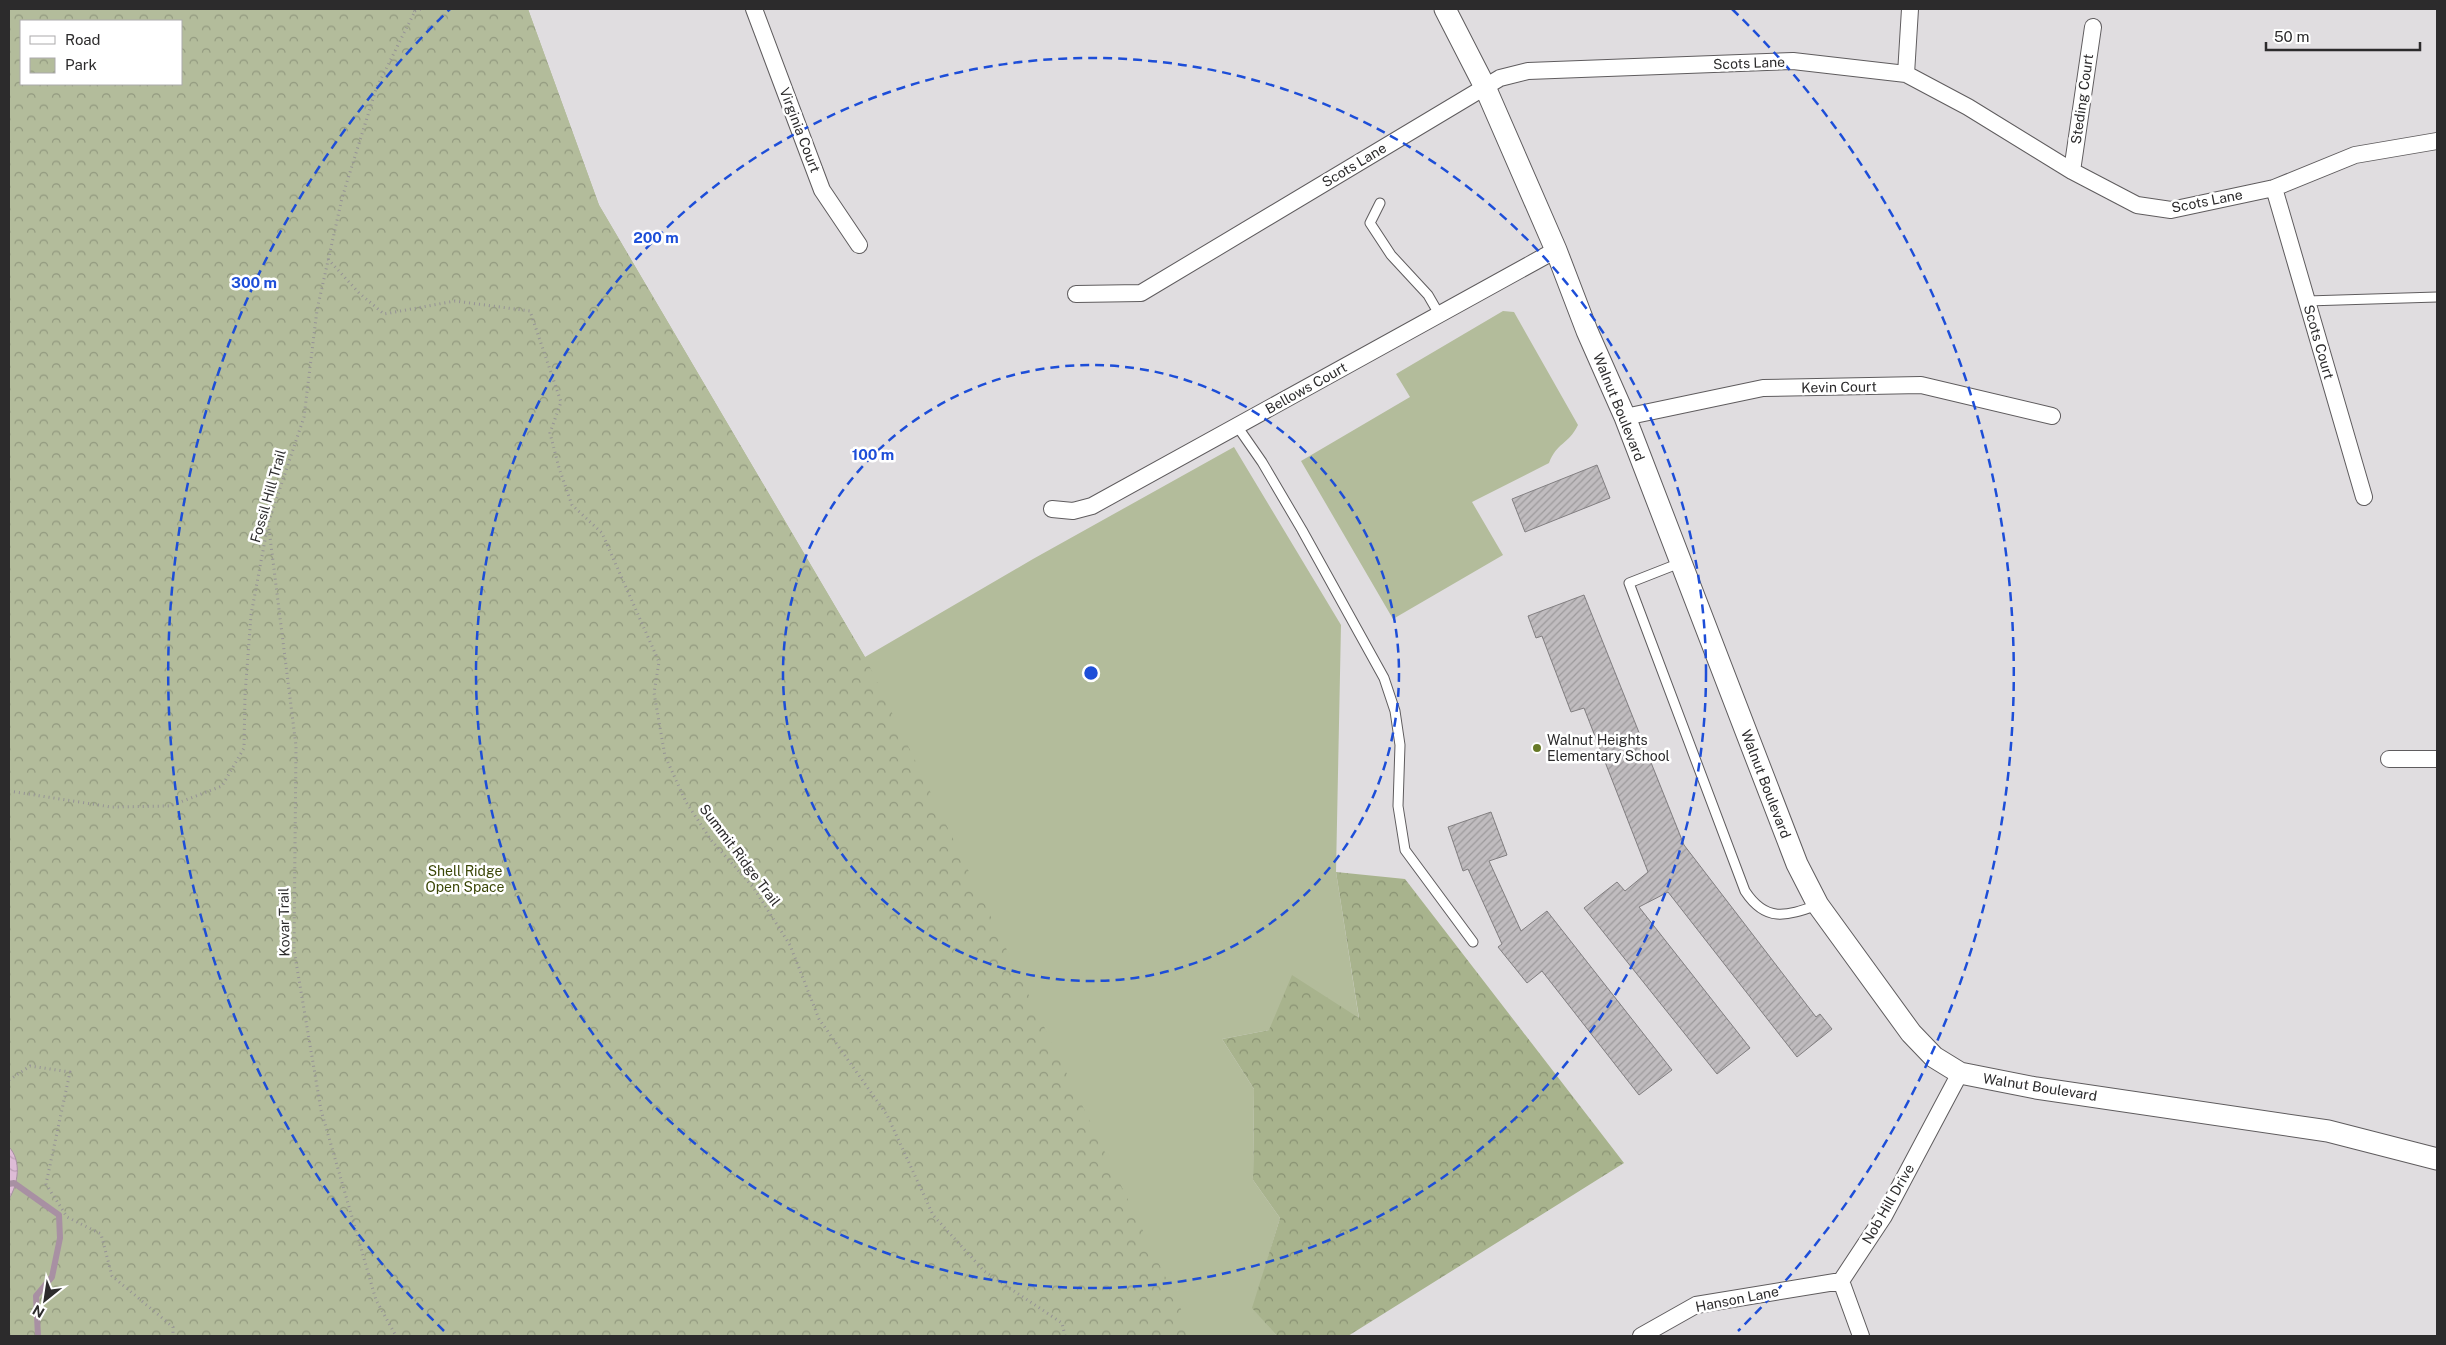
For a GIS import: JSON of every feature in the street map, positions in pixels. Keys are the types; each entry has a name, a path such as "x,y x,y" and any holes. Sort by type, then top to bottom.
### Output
{"street":[{"name":"Virginia Court","path":"754,9 822,190 859,245"},
{"name":"Walnut Boulevard","path":"1445,9 1485,87 1556,250 1587,331 1624,417 1797,864 1818,905 1911,1033 1934,1057 1960,1073 2036,1088 2328,1131 2437,1159"},
{"path":"1906,74 1910,9"},
{"name":"Steding Court","path":"2072,170 2093,27"},
{"name":"Scots Lane","path":"1076,294 1141,293 1500,78 1528,71 1793,61 1906,74 1968,107 2072,170 2137,205 2171,210 2274,188 2356,155 2437,141"},
{"name":"Scots Court","path":"2274,188 2364,497"},
{"name":"Bellows Court","path":"1052,509 1073,511 1092,506 1556,250"},
{"name":"Kevin Court","path":"1624,417 1763,388 1921,385 2052,416"},
{"path":"2389,759 2437,759"},
{"name":"Nob Hill Drive","path":"1841,1281 1884,1216 1960,1073"},
{"path":"1841,1281 1861,1336"},
{"name":"Hanson Lane","path":"1641,1336 1696,1304 1841,1281"}],"lane":[{"path":"1380,204 1370,223 1390,255 1428,295 1439,314"},
{"path":"2307,301 2437,297"},
{"path":"1237,426 1262,462 1302,530 1384,678 1395,711 1400,745 1398,806 1405,850 1473,942"},
{"path":"1680,563 1629,583 1746,891 1755,906 1773,915 1791,915 1818,905"}],"path":[{"path":"411,9 415,11 422,9"},
{"name":"Fossil Hill Trail","path":"9,791 110,807 170,806 222,786 244,748 245,695 251,615 268,524 304,416 317,310 342,198 376,89 415,11"},
{"name":"Summit Ridge Trail","path":"328,259 359,293 384,314 455,301 530,311 561,402 550,433 559,468 572,505 602,533 659,662 654,693 665,756 686,802 711,840 753,887 790,945 818,1018 887,1115 933,1215 984,1271 1062,1323 1065,1336"},
{"name":"Kovar Trail","path":"268,524 296,746 294,950 322,1110 376,1300 396,1336"},
{"path":"9,1080 30,1066 70,1072 46,1184 67,1217 101,1234 112,1276 173,1327 173,1336"}],"green space":[{"name":"Shell Ridge Open Space","path":"9,9 528,9 599,205 865,657 1033,559 1234,447 1341,625 1336,872 1359,1019 1269,1030 1222,1039 1254,1089 1253,1180 1280,1218 1253,1308 1277,1336 9,1336"},
{"name":"Shell Ridge Open Space","path":"9,9 528,9 599,205 865,657 1194,1336 9,1336"},
{"path":"1503,311 1514,312 1578,425 1552,456 1549,463 1472,502 1503,555 1393,619 1301,461 1410,397 1396,374"},
{"path":"1336,872 1405,879 1624,1163 1348,1336 1277,1336 1252,1308 1280,1218 1253,1180 1254,1089 1222,1039 1269,1030 1292,975 1359,1018"}],"water":[{"path":"9,1147 16,1159 17,1173 15,1187 9,1199"}],"building":[{"path":"1597,465 1610,498 1525,532 1512,499"},
{"path":"1584,595 1684,845 1816,1017 1820,1014 1832,1029 1797,1057 1668,892 1639,907 1750,1048 1717,1074 1584,908 1617,882 1625,891 1648,872 1584,708 1571,712 1542,636 1536,638 1528,616"},
{"path":"1491,812 1507,855 1489,861 1521,931 1547,911 1672,1070 1639,1095 1542,971 1527,983 1498,947 1502,944 1468,869 1463,871 1448,827"}],"waterway":[{"path":"9,1184 14,1183 59,1215 60,1238 52,1277 36,1296 38,1336"}],"place":[{"name":"Walnut Heights Elementary School","path":"1537,748"}]}
